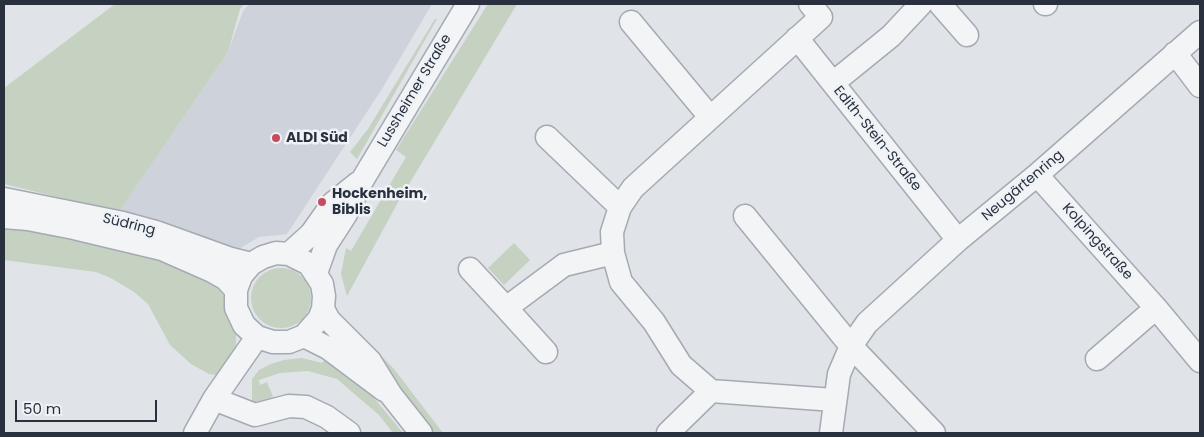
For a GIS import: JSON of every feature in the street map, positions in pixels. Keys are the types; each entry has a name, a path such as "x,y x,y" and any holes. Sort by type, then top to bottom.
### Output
{"street":[{"name":"Lussheimer Straße","path":"316,273 326,245 346,214 363,179 468,4"},
{"path":"833,83 891,36 921,4"},
{"path":"940,4 967,35"},
{"path":"815,10 797,38 633,188 620,208 612,232 613,253 621,282 654,322 681,365 711,391 834,400"},
{"path":"631,22 710,117"},
{"name":"Neugärtenring","path":"831,433 839,374 851,346 866,323 958,240 1037,175 1200,32"},
{"name":"Edith-Stein-Straße","path":"797,38 958,240"},
{"path":"1175,53 1200,86"},
{"path":"547,137 620,208"},
{"name":"Kolpingstraße","path":"1037,175 1156,308 1200,361"},
{"name":"Lussheimer Straße","path":"289,254 311,234 333,203 363,179"},
{"name":"Südring","path":"4,199 123,222 251,264"},
{"path":"745,216 851,346 934,433"},
{"name":"Südring","path":"4,217 28,219 74,228 162,249 212,271 226,279 236,290"},
{"path":"276,253 289,254 304,261 316,273 322,284 324,296 323,309 319,319 304,336 289,342 272,342 257,337 244,325 236,308 236,290 241,276 251,264 262,256 276,253"},
{"path":"506,308 564,265 613,253"},
{"path":"470,269 546,352"},
{"path":"1097,359 1156,308"},
{"path":"323,309 340,334 370,361 391,395 421,433"},
{"path":"304,336 328,348 360,374 391,395"},
{"path":"195,433 214,399 257,337"},
{"path":"668,433 711,391"},
{"path":"214,399 255,416 289,406 306,407 327,417 349,433"}],"shaded area":[{"path":"249,4 432,4 382,89 287,234 259,237 232,253 119,212 228,52 243,11"}],"green space":[{"path":"115,4 244,4 240,9 228,52 119,212 4,184 4,88"},
{"path":"488,4 517,4 396,206 347,296 341,274 346,248 351,251 406,157 396,150"},
{"path":"435,19 437,19 357,159 350,152 368,129"},
{"path":"4,223 107,241 209,277 229,303 236,326 236,350 224,371 216,375 209,374 191,364 170,345 148,304 134,292 111,278 96,272 4,260"},
{"path":"514,243 530,260 504,285 488,268"},
{"path":"281,268 298,273 306,281 311,298 306,315 298,323 281,328 264,323 256,315 251,298 256,281 264,273"},
{"path":"357,331 394,369 443,433 434,433 388,372 354,332"},
{"path":"329,355 365,387 403,433 393,433 379,415 337,379 308,371 280,373 259,380 260,385 267,382 273,397 252,405 252,379 259,370 284,360 302,358 322,363"}],"place":[{"name":"ALDI Süd","path":"276,138"},
{"name":"Hockenheim, Biblis","path":"322,202"}]}
